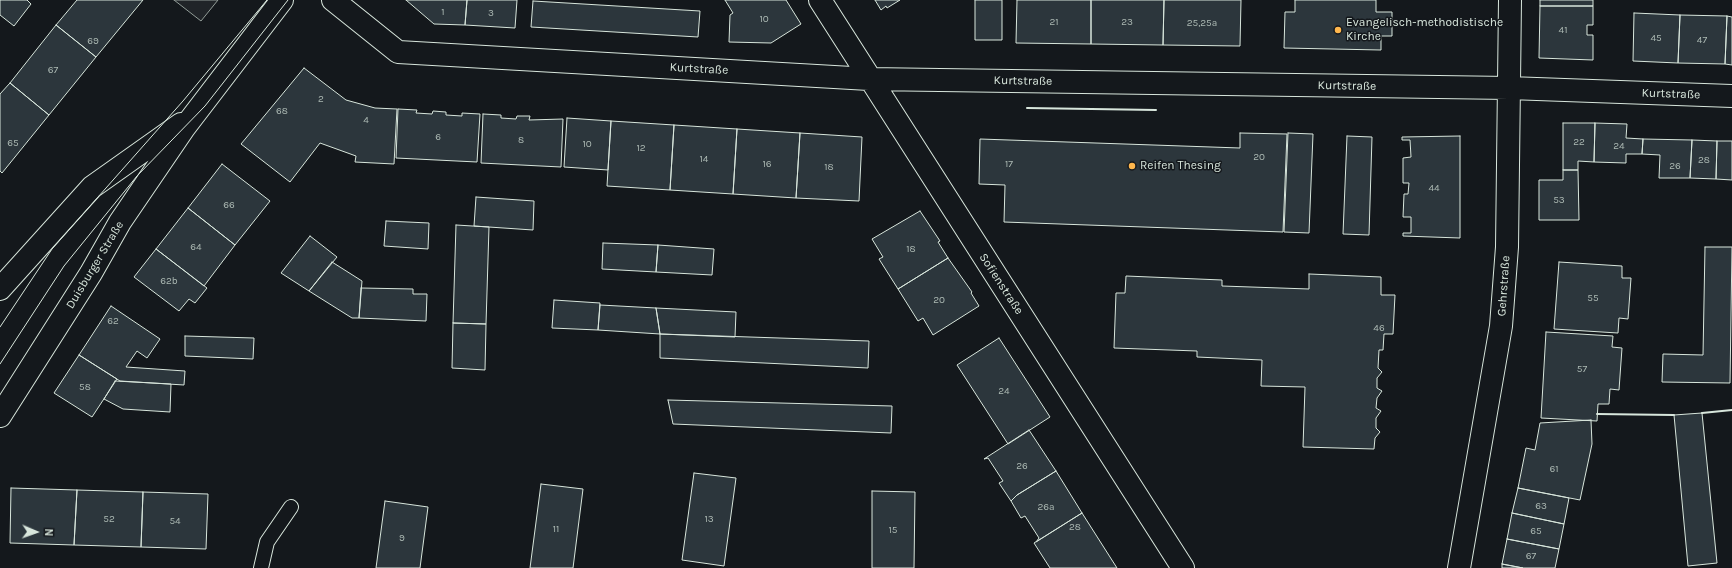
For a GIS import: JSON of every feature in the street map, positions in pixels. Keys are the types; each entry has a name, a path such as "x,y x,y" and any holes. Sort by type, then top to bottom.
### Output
{"street":[{"name":"Duisburger Straße","path":"0,416 91,273 120,222 193,115 282,0"},
{"name":"Kurtstraße","path":"333,0 398,52 869,79 1509,88 1732,96"},
{"name":"Sofienstraße","path":"820,0 869,79 1183,568"},
{"name":"Gehrstraße","path":"1459,568 1501,326 1507,247 1510,0"},
{"name":"Duisburger Straße","path":"0,289 92,187 193,115"}],"lane":[{"path":"261,568 267,542 291,507"}],"shaded area":[{"path":"174,0 218,0 201,21"}],"building":[{"path":"0,0 27,0 31,4 14,26 0,15"},
{"path":"77,0 143,0 96,57 56,25"},
{"path":"406,0 467,0 465,25 434,24"},
{"path":"467,0 517,0 515,28 465,25"},
{"path":"725,0 786,0 801,24 771,43 729,42 730,15 733,13"},
{"path":"875,0 900,0 887,8 886,6 881,10"},
{"path":"975,0 1002,0 1002,40 975,40"},
{"path":"1017,0 1091,0 1091,44 1016,43"},
{"path":"1091,0 1164,0 1163,45 1091,44"},
{"path":"1164,0 1241,0 1240,46 1163,45"},
{"name":"Evangelisch-methodistische Kirche","path":"1295,0 1376,0 1376,12 1392,12 1392,36 1381,36 1381,50 1284,48 1285,12 1295,12"},
{"path":"1540,0 1593,0 1593,6 1540,6"},
{"path":"533,1 700,11 698,37 531,27"},
{"path":"1540,6 1593,6 1593,25 1587,25 1587,35 1593,35 1593,60 1539,58"},
{"path":"1634,13 1680,15 1678,63 1633,61"},
{"path":"1680,15 1727,16 1725,64 1678,63"},
{"path":"1727,16 1732,17 1732,65 1725,64"},
{"path":"56,25 96,57 49,115 10,83"},
{"path":"304,68 346,100 375,108 397,109 394,164 355,162 356,156 320,143 290,182 241,144"},
{"path":"10,83 49,115 2,173 0,171 0,94"},
{"path":"398,109 417,110 416,113 432,114 433,111 446,112 446,115 462,116 462,113 480,114 477,162 396,158"},
{"path":"483,114 501,115 501,118 516,119 517,116 530,116 529,120 563,119 561,167 481,163"},
{"path":"567,118 611,121 608,170 564,167"},
{"path":"611,121 674,125 670,190 607,186"},
{"path":"1563,123 1595,123 1594,162 1578,161 1578,170 1563,170"},
{"path":"1595,123 1627,124 1626,138 1643,139 1642,154 1626,154 1626,163 1594,162"},
{"path":"674,125 737,129 733,194 670,190"},
{"path":"737,129 800,133 796,198 733,194"},
{"path":"800,133 862,137 859,201 796,198"},
{"name":"Reifen Thesing","path":"1240,133 1287,134 1283,232 1004,222 1005,185 979,184 980,139 1240,148"},
{"path":"1288,133 1313,134 1309,233 1284,232"},
{"path":"1347,136 1372,137 1369,235 1343,234"},
{"path":"1460,136 1460,238 1403,236 1403,233 1411,233 1411,217 1403,217 1404,194 1408,194 1409,183 1403,183 1403,158 1411,157 1410,140 1402,140 1402,137"},
{"path":"1643,139 1692,140 1690,178 1659,178 1660,155 1642,154"},
{"path":"1692,140 1717,141 1716,179 1690,178"},
{"path":"1717,141 1732,141 1732,180 1716,179"},
{"path":"222,164 270,201 235,245 188,208"},
{"path":"1563,170 1578,170 1579,220 1539,220 1539,180 1563,180"},
{"path":"476,197 534,201 533,230 474,226"},
{"path":"188,208 235,245 204,286 156,249"},
{"path":"920,211 940,241 938,242 948,258 898,289 879,259 883,257 872,239"},
{"path":"386,221 429,223 428,249 384,246"},
{"path":"456,225 489,227 486,324 453,323"},
{"path":"310,236 337,257 309,291 281,273"},
{"path":"603,243 658,245 656,272 602,269"},
{"path":"658,245 714,249 712,275 656,272"},
{"path":"1705,247 1732,247 1730,383 1662,382 1663,354 1703,355"},
{"path":"156,249 207,288 195,303 189,299 179,311 134,277"},
{"path":"948,258 972,292 971,293 979,306 933,335 923,318 918,321 898,289"},
{"path":"332,262 362,281 359,318 352,318 309,291"},
{"path":"1559,262 1622,266 1622,278 1631,278 1628,319 1619,318 1618,333 1554,329"},
{"path":"1309,274 1381,277 1381,295 1395,295 1393,334 1384,334 1383,350 1379,350 1378,368 1382,372 1377,378 1377,388 1382,391 1377,398 1376,408 1381,411 1376,418 1376,428 1380,432 1375,438 1374,449 1303,447 1305,387 1261,386 1262,360 1197,357 1197,351 1114,348 1116,293 1125,293 1126,276 1222,280 1222,286 1309,289"},
{"path":"361,288 413,289 413,294 427,294 426,321 359,318"},
{"path":"554,300 600,303 598,330 552,328"},
{"path":"600,305 656,308 660,334 598,330"},
{"path":"111,306 160,339 147,358 137,351 126,367 185,371 184,385 120,381 79,355"},
{"path":"656,308 736,312 735,337 660,334"},
{"path":"453,323 486,324 485,370 452,368"},
{"path":"1546,332 1613,336 1612,347 1622,348 1619,390 1610,389 1609,404 1598,404 1597,421 1541,418"},
{"path":"660,334 869,341 868,368 660,358"},
{"path":"185,336 254,338 253,359 185,356"},
{"path":"999,338 1050,417 1008,444 957,365"},
{"path":"79,355 117,379 92,417 54,393"},
{"path":"115,381 171,384 170,412 123,409 104,399"},
{"path":"668,400 892,406 891,433 673,424"},
{"path":"1702,413 1717,563 1688,566 1674,415"},
{"path":"1591,420 1592,444 1580,500 1518,488 1526,448 1535,450 1540,423"},
{"path":"1029,430 1056,471 1017,495 1011,501 999,483 1003,481 988,458 984,459"},
{"path":"1056,471 1082,513 1036,542 1039,538 1025,516 1021,518 1011,501 1017,495"},
{"path":"694,473 736,478 724,566 682,560"},
{"path":"541,484 583,489 573,568 530,568"},
{"path":"11,488 77,490 74,545 10,543"},
{"path":"1518,488 1569,498 1564,524 1512,513"},
{"path":"77,490 143,492 141,547 74,545"},
{"path":"872,491 915,492 914,568 872,568"},
{"path":"143,492 208,494 206,549 141,547"},
{"path":"385,501 428,507 420,568 376,568"},
{"path":"1082,513 1117,568 1050,568 1034,543"},
{"path":"1512,513 1564,524 1559,549 1507,539"},
{"path":"1507,539 1559,549 1555,568 1523,568 1502,564"},
{"path":"1502,564 1523,568 1502,568"}],"tram line":[{"path":"0,327 52,249 183,101 267,0"},
{"path":"0,364 64,266 137,176 205,106 288,0"}],"wall":[{"path":"1027,108 1156,110"},
{"path":"1702,413 1732,410"},
{"path":"1597,414 1674,415"}],"place":[{"name":"Evangelisch-methodistische Kirche","path":"1338,30"},
{"name":"Reifen Thesing","path":"1132,166"}]}
